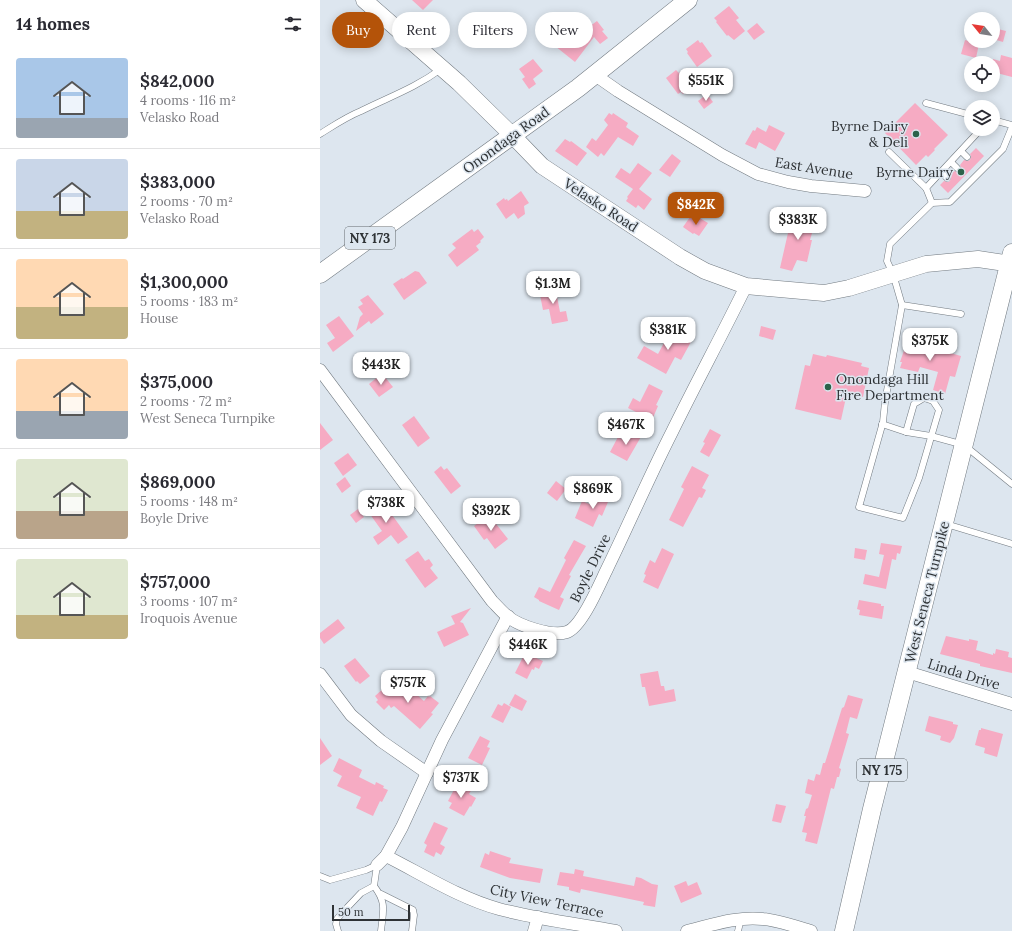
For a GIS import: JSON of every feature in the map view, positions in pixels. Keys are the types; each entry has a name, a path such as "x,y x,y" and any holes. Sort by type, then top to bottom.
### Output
{"main road":[{"name":"Onondaga Road","path":"320,274 578,88 687,0"},
{"name":"West Seneca Turnpike","path":"844,931 872,809 1011,260"}],"street":[{"name":"Velasko Road","path":"364,0 442,68 542,166 652,239 705,271 746,286 824,293 849,288 926,264 978,258 1011,260"},
{"name":"East Avenue","path":"595,75 618,91 722,155 758,174 811,186 865,191"},
{"name":"Boyle Drive","path":"508,616 524,625 556,634 568,632 576,626 582,618 672,433 746,286"},
{"path":"320,370 492,601 508,616 442,740 402,827 386,856 377,865"},
{"name":"Linda Drive","path":"907,672 1012,704"},
{"path":"320,674 351,715 380,741 427,772"},
{"name":"City View Terrace","path":"386,856 462,894 498,909 616,931"},
{"path":"534,931 538,917"},
{"path":"687,931 720,923 739,925 764,919 811,931"}],"lane":[{"path":"320,134 360,111 427,80 442,68"},
{"path":"926,103 964,112"},
{"path":"906,432 914,404 924,398 933,401 939,410 919,478 903,518 859,507 882,424 902,305 888,261 890,244 932,203 950,202 1003,149 1012,126 1000,122"},
{"path":"926,188 975,136"},
{"path":"961,151 967,157"},
{"path":"889,152 926,188 932,203"},
{"path":"951,162 957,168"},
{"path":"976,165 982,171"},
{"path":"941,172 947,178"},
{"path":"965,176 971,181"},
{"path":"955,186 961,191"},
{"path":"902,305 961,314"},
{"path":"882,424 906,432 931,436 964,445 1012,484"},
{"path":"944,523 1012,544"},
{"path":"320,876 330,880 366,870 377,865"},
{"path":"377,865 374,886 381,894 413,910 414,915 412,931"},
{"path":"338,931 336,924 337,919 361,893 374,886"},
{"path":"381,894 384,905 381,931"}],"building":[{"path":"412,0 433,0 423,10"},
{"path":"729,6 739,18 736,20 745,31 734,40 728,35 727,36 714,18"},
{"path":"597,21 604,30 602,31 608,38 600,44 594,37 593,38 593,24"},
{"path":"757,23 765,32 754,40 747,31"},
{"path":"1000,30 1006,31 1003,42 1000,41"},
{"path":"698,40 700,43 702,42 712,56 697,67 687,53 688,52 686,49"},
{"path":"964,44 964,48 978,48 976,56 961,54"},
{"path":"558,48 586,48 575,62"},
{"path":"1001,55 1012,58 1012,77 1000,74"},
{"path":"533,59 543,71 533,79 536,84 529,89 522,79 525,77 519,69"},
{"path":"676,70 691,88 683,94 681,92 678,94 666,78"},
{"path":"707,94 713,102 704,109 698,101"},
{"name":"Byrne Dairy & Deli","path":"915,103 948,135 928,157 926,155 916,165 885,133"},
{"path":"609,113 612,115 613,113 628,123 626,127 639,136 633,146 618,137 604,156 601,153 598,157 586,147 592,138 596,141 608,125 604,120"},
{"path":"769,125 785,133 775,151 759,142 756,149 745,144 753,130 755,131 757,127 766,132"},
{"path":"565,139 570,142 571,141 587,153 577,166 555,151"},
{"name":"Byrne Dairy","path":"976,148 984,156 948,193 940,185 944,181 950,181 950,175 954,171 960,171 960,165 964,160 970,160 970,154"},
{"path":"672,154 681,161 670,177 659,170"},
{"path":"638,163 652,173 639,189 652,199 644,210 638,205 636,208 626,201 633,189 615,177 621,168 630,174"},
{"path":"521,191 529,203 524,206 525,214 518,219 514,213 506,219 496,204 504,198 508,201"},
{"path":"716,203 724,207 719,216 711,211"},
{"path":"793,211 813,217 810,232 812,233 810,240 812,240 807,262 797,260 792,271 780,268"},
{"path":"690,217 695,221 698,217 708,223 699,236 683,227"},
{"path":"472,229 474,232 478,229 484,237 476,246 479,250 457,267 448,255 456,248 452,244"},
{"path":"415,271 419,272 427,283 404,300 393,284"},
{"path":"555,286 560,312 566,311 568,321 552,324 549,309 543,310 539,290"},
{"path":"368,295 384,314 371,324 369,321 356,331 360,317 363,314 358,307 363,304 360,300"},
{"path":"339,316 354,336 333,352 327,343 335,338 326,325"},
{"path":"761,326 776,330 773,340 759,336"},
{"path":"682,327 692,333 689,338 692,340 681,360 675,357 666,374 637,358 644,346 658,354 666,339 669,341 675,330 679,333"},
{"path":"909,336 928,341 926,346 961,356 955,377 950,376 945,394 933,390 938,372 920,367 918,372 900,368 902,362 900,362"},
{"path":"813,354 826,357 827,355 862,363 861,366 869,368 863,397 847,393 841,420 795,409 805,365 810,366"},
{"path":"379,376 381,379 385,377 393,387 379,397 369,384"},
{"path":"649,384 663,391 656,405 658,406 652,420 628,408 633,398 640,402"},
{"path":"414,416 430,438 418,447 402,425"},
{"path":"320,423 333,440 320,450"},
{"path":"710,429 721,435 709,457 700,452 705,443 703,442"},
{"path":"632,430 642,435 627,461 610,452 618,437 626,441"},
{"path":"348,453 357,465 343,476 334,463"},
{"path":"441,466 444,470 447,468 461,486 451,494 434,472"},
{"path":"692,466 709,475 702,488 706,490 702,498 699,497 683,527 669,520 684,489 681,487"},
{"path":"345,477 351,486 342,493 336,484"},
{"path":"556,481 566,489 557,501 547,493"},
{"path":"601,491 611,495 602,516 599,514 593,527 575,518 582,501 594,506"},
{"path":"382,501 408,537 398,544 391,535 378,545 373,537 382,531 367,510"},
{"path":"358,509 364,517 356,523 350,515"},
{"path":"489,515 508,539 495,549 487,538 484,540 474,526"},
{"path":"574,540 586,546 569,575 571,576 560,597 564,599 559,610 539,601 534,597 539,587 550,592 566,560 564,558"},
{"path":"881,543 902,546 900,554 897,553 896,560 892,559 886,589 863,584 865,574 879,577 884,555 879,554"},
{"path":"662,548 674,554 658,589 643,582 646,575 644,574 650,560 655,563"},
{"path":"855,548 867,550 865,560 854,558"},
{"path":"418,551 425,561 429,559 433,565 430,568 438,578 425,588 405,560"},
{"path":"859,600 881,604 881,606 884,606 882,619 859,615 860,610 857,609"},
{"path":"471,608 460,622 463,623 469,635 444,647 437,632 455,624 451,616"},
{"path":"338,619 345,628 324,644 320,638 320,633"},
{"path":"946,636 969,641 969,639 978,641 976,650 993,655 993,653 995,654 996,649 1009,652 1008,657 1012,658 1012,673 980,666 980,664 940,654"},
{"path":"525,653 543,661 539,669 535,667 534,670 532,669 527,679 515,673"},
{"path":"355,658 370,676 360,684 357,681 356,682 344,666"},
{"path":"658,671 661,686 664,686 665,691 674,689 676,701 649,706 645,687 642,687 640,674"},
{"path":"389,685 398,695 406,685 424,701 428,696 430,696 439,703 431,713 433,714 420,729 394,706 391,708 389,705 384,710 376,702 378,700 375,696"},
{"path":"515,694 527,701 522,711 509,705"},
{"path":"848,695 863,699 857,719 850,717 846,733 849,734 839,768 841,769 839,777 837,777 834,789 831,788 817,844 805,841 807,833 802,832 806,816 804,816 812,795 805,793 808,779 814,781 816,774 820,775 842,708 844,707"},
{"path":"504,703 511,707 503,723 491,717 498,704 502,706"},
{"path":"929,716 953,722 953,724 958,725 954,738 950,743 940,740 941,736 925,731"},
{"path":"981,728 1003,734 997,757 984,753 985,748 975,745 979,730 981,730"},
{"path":"480,736 490,741 487,747 490,748 482,765 468,758"},
{"path":"320,738 332,756 320,765"},
{"path":"339,758 362,770 359,777 375,785 376,782 388,790 382,802 380,801 373,816 356,808 361,797 337,786 342,776 333,771"},
{"path":"458,782 472,789 469,794 476,798 464,816 449,808 452,803 448,801"},
{"path":"776,804 786,806 781,823 772,821"},
{"path":"434,822 448,828 440,844 445,847 441,855 436,852 434,857 424,852 427,845 424,843"},
{"path":"490,851 511,858 509,863 543,869 540,883 510,878 480,867 485,853 489,855"},
{"path":"575,869 584,871 583,876 634,886 636,877 658,885 655,907 643,905 644,902 581,889 580,893 569,890 569,887 557,885 560,872 574,874"},
{"path":"686,881 688,886 697,882 702,894 681,903 674,886"}],"place":[{"name":"Byrne Dairy & Deli","path":"916,134"},
{"name":"Byrne Dairy","path":"961,172"},
{"name":"Onondaga Hill Fire Department","path":"828,387"}]}
